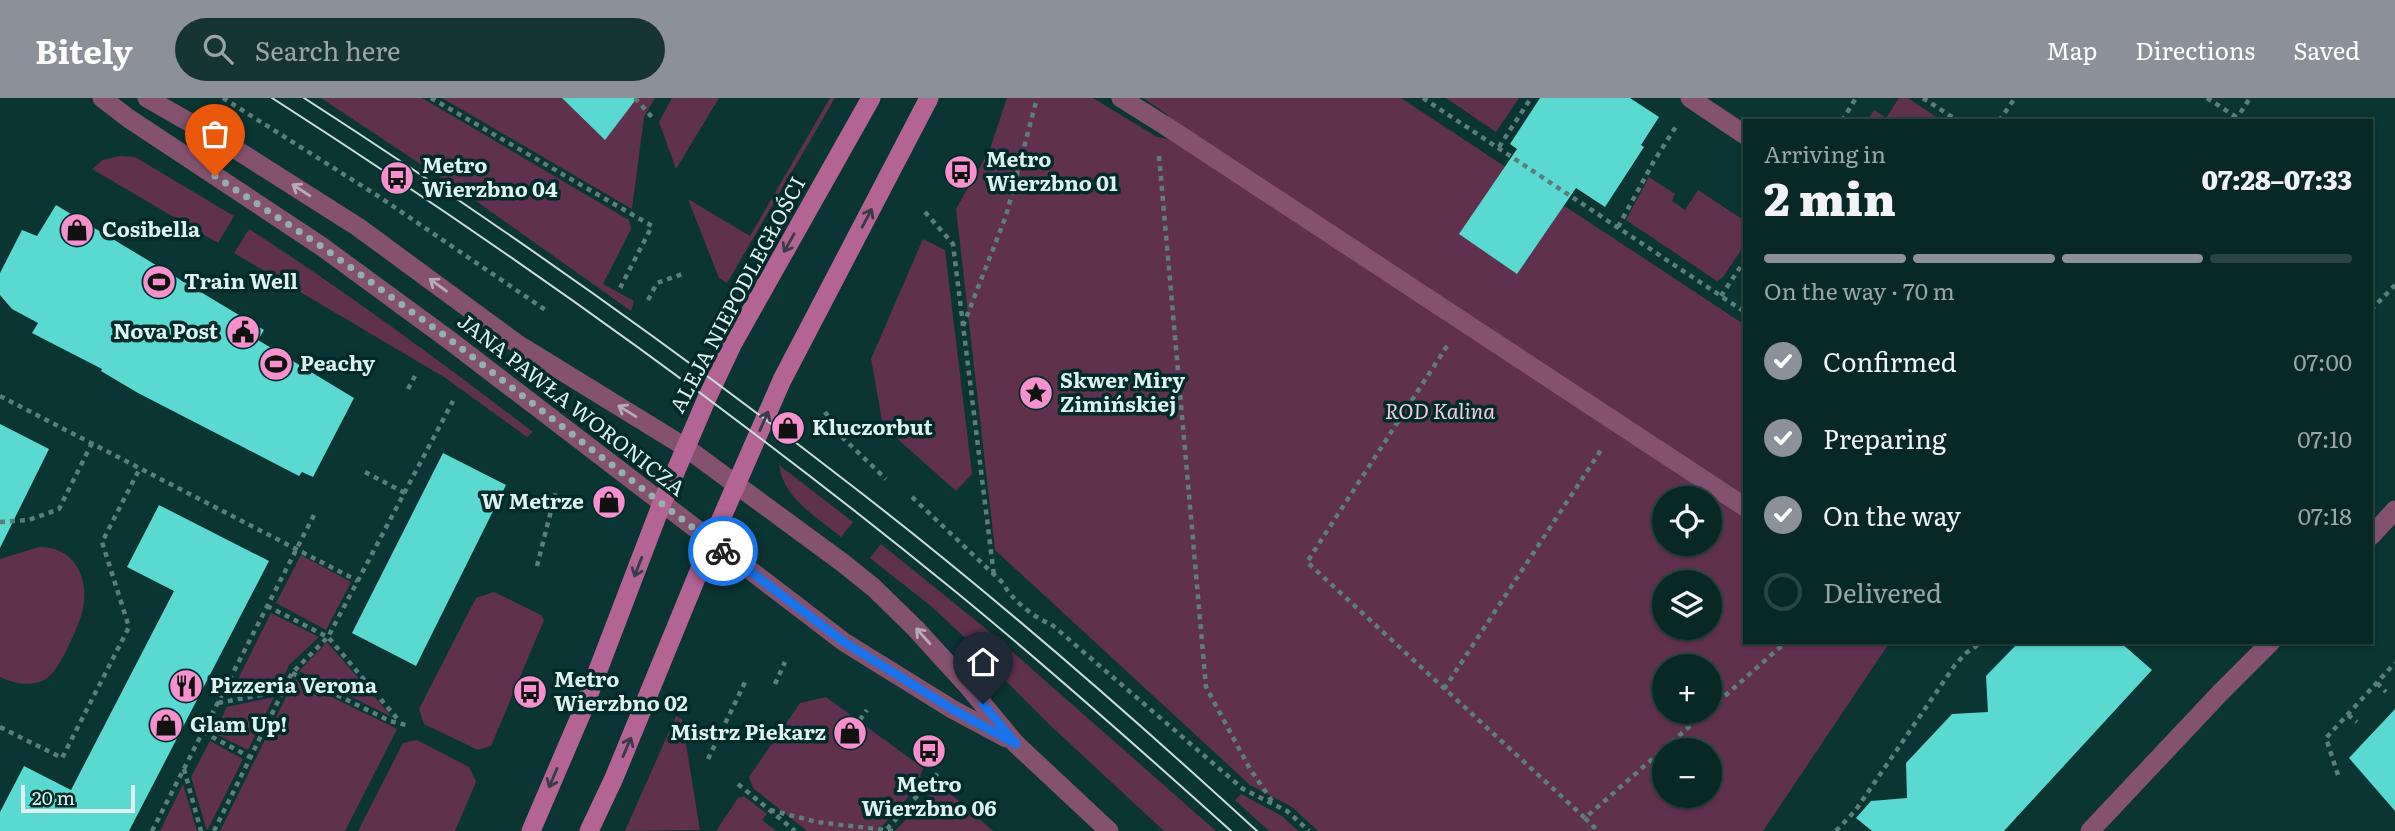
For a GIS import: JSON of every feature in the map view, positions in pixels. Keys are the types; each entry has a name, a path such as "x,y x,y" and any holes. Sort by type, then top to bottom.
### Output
{"main road":[{"name":"ALEJA NIEPODLEGŁOŚCI","path":"531,831 582,712 685,447 733,343 871,98"},
{"path":"589,831 614,778 711,542 782,380 929,98"}],"street":[{"name":"JANA PAWŁA WORONICZA","path":"102,98 321,246 448,338 844,642 952,709 1016,744"},
{"name":"JANA PAWŁA WORONICZA","path":"147,98 229,145 358,227 516,343 685,447 874,588 916,629 1016,744 1109,831"},
{"path":"1121,98 1743,506"},
{"path":"1690,98 1743,134"},
{"path":"2373,534 2395,510"},
{"path":"2090,831 2220,692 2269,644"}],"path":[{"path":"223,98 378,196 547,311"},
{"path":"431,98 652,226 618,292"},
{"path":"635,98 652,117"},
{"path":"963,328 1006,216 1037,98"},
{"path":"1423,98 1743,311"},
{"path":"1499,147 1531,98"},
{"path":"1843,119 1856,98"},
{"path":"1923,98 1955,119"},
{"path":"2000,119 2015,98"},
{"path":"2207,98 2237,119"},
{"path":"2239,119 2250,98"},
{"path":"1151,117 1157,137 1206,687 1250,769 1273,804"},
{"path":"1618,227 1679,122"},
{"path":"925,212 953,244 994,576"},
{"path":"1721,296 1743,263"},
{"path":"648,300 657,283 685,273"},
{"path":"2373,308 2395,285"},
{"path":"1462,321 1307,562 1598,831"},
{"path":"408,390 415,376"},
{"path":"0,396 358,581"},
{"path":"214,831 292,673 328,637 453,401"},
{"path":"825,412 843,438 886,479"},
{"path":"1444,689 1618,424"},
{"path":"0,522 30,520 59,509 92,443"},
{"path":"0,738 2,728 62,758 130,627 102,542 140,468"},
{"path":"365,472 405,493"},
{"path":"537,566 556,491"},
{"path":"912,497 955,535 1003,583 1007,591 1040,621 1051,624 1243,789 1287,811 1309,831"},
{"path":"152,831 315,513"},
{"path":"267,606 328,637 403,723 390,721 292,673"},
{"path":"1722,699 1784,644"},
{"path":"1836,831 1855,811 1955,664 1979,644"},
{"path":"775,684 785,662"},
{"path":"2338,775 2326,738 2395,663"},
{"path":"708,759 747,678"},
{"path":"2377,682 2386,692"},
{"path":"218,703 283,691"},
{"path":"854,728 867,710"},
{"path":"2348,715 2357,722"},
{"path":"1585,818 1693,724"},
{"path":"203,732 250,757"},
{"path":"184,768 201,831"},
{"path":"770,810 817,822 889,831 938,773"},
{"path":"738,784 795,831"}],"green space":[{"path":"321,98 422,98 629,220 631,229 603,284 634,301 631,311 476,201"},
{"path":"442,98 655,98 644,117 632,209"},
{"path":"672,98 719,98 676,169 659,122"},
{"path":"830,98 835,98 727,283 719,278 688,199 750,236"},
{"name":"ROD Kalina","path":"1007,98 1093,98 1157,137 1169,139 1168,115 1143,98 1401,98 1743,324 1743,644 1889,644 1763,831 1318,831 1292,807 1250,785 995,550 956,209 990,149"},
{"path":"1446,98 1519,98 1496,132"},
{"path":"1899,98 1908,98 1939,119 1868,119 1874,110 1886,118"},
{"path":"120,156 135,157 234,216 218,243 92,169 103,160"},
{"path":"1649,177 1675,194 1672,201 1685,210 1698,190 1743,220 1743,247 1723,277 1717,281 1626,220"},
{"path":"249,229 322,277 533,432 527,437 444,377 234,253"},
{"path":"923,239 945,250 972,474 956,491 883,426 871,359"},
{"path":"779,465 853,522 841,537 794,497 782,477"},
{"path":"881,544 990,632 1216,831 1164,831 1052,727 974,649 975,647 932,607 870,558"},
{"path":"39,547 60,551 74,563 83,580 83,607 73,636 54,671 42,681 21,684 0,677 0,559"},
{"path":"301,555 351,582 326,630 276,603"},
{"path":"494,592 541,615 544,620 491,746 478,750 424,724 419,709 476,598"},
{"path":"271,613 319,637 289,665 279,686 245,693 234,687"},
{"path":"327,642 392,717 299,671"},
{"path":"295,679 397,729 345,831 220,831"},
{"path":"274,697 248,750 214,733 227,707"},
{"path":"826,697 923,768 917,787 878,831 807,831 753,788 749,777 800,703"},
{"path":"676,716 682,719 700,830 625,831"},
{"path":"417,740 469,767 476,782 455,831 358,831 403,743"},
{"path":"210,741 243,759 207,831 191,777"},
{"path":"183,784 197,831 160,831"},
{"path":"944,788 993,831 895,831 928,796"},
{"path":"1241,794 1282,816 1298,831 1269,831 1235,800"},
{"path":"744,796 767,814 762,820 776,831 716,831 738,798"}],"building":[{"path":"562,98 637,98 605,140"},
{"path":"1540,98 1630,98 1659,117 1641,145 1644,147 1605,207 1576,188 1517,274 1459,234 1517,149 1510,144"},
{"path":"56,205 264,330 258,340 354,398 313,477 302,472 299,476 138,393 101,371 102,369 32,333 38,323 12,309 0,295 0,273 22,230 37,236"},
{"path":"0,424 49,449 0,548"},
{"path":"443,453 506,485 416,666 352,633"},
{"path":"159,505 269,561 129,831 0,831 0,812 24,766 71,790 174,591 127,567"},
{"path":"2017,644 2122,644 2152,670 2004,831 1872,831 1856,818 1871,801 1907,798 1906,763 1952,714 1988,712 1986,676"},
{"path":"2395,709 2395,811 2349,758"}],"tram line":[{"path":"272,98 535,274 790,461 991,621 1231,831"},
{"path":"304,98 580,284 847,482 1056,652 1257,831"}],"way so far":[{"path":"215,176 321,246 448,338 723,551"}],"place":[{"name":"Metro Wierzbno 01","path":"961,172"},
{"name":"Metro Wierzbno 04","path":"397,178"},
{"name":"Cosibella","path":"77,230"},
{"name":"Train Well","path":"159,282"},
{"name":"Nova Post","path":"243,332"},
{"name":"Peachy","path":"276,364"},
{"name":"Skwer Miry Zimińskiej","path":"1036,393"},
{"name":"Kluczorbut","path":"788,428"},
{"name":"W Metrze","path":"609,502"},
{"name":"Pizzeria Verona","path":"186,686"},
{"name":"Metro Wierzbno 02","path":"530,692"},
{"name":"Glam Up!","path":"166,725"},
{"name":"Mistrz Piekarz","path":"850,733"},
{"name":"Metro Wierzbno 06","path":"929,751"}],"route":[{"path":"723,551 844,642 952,709 1016,744 983,704"}]}
